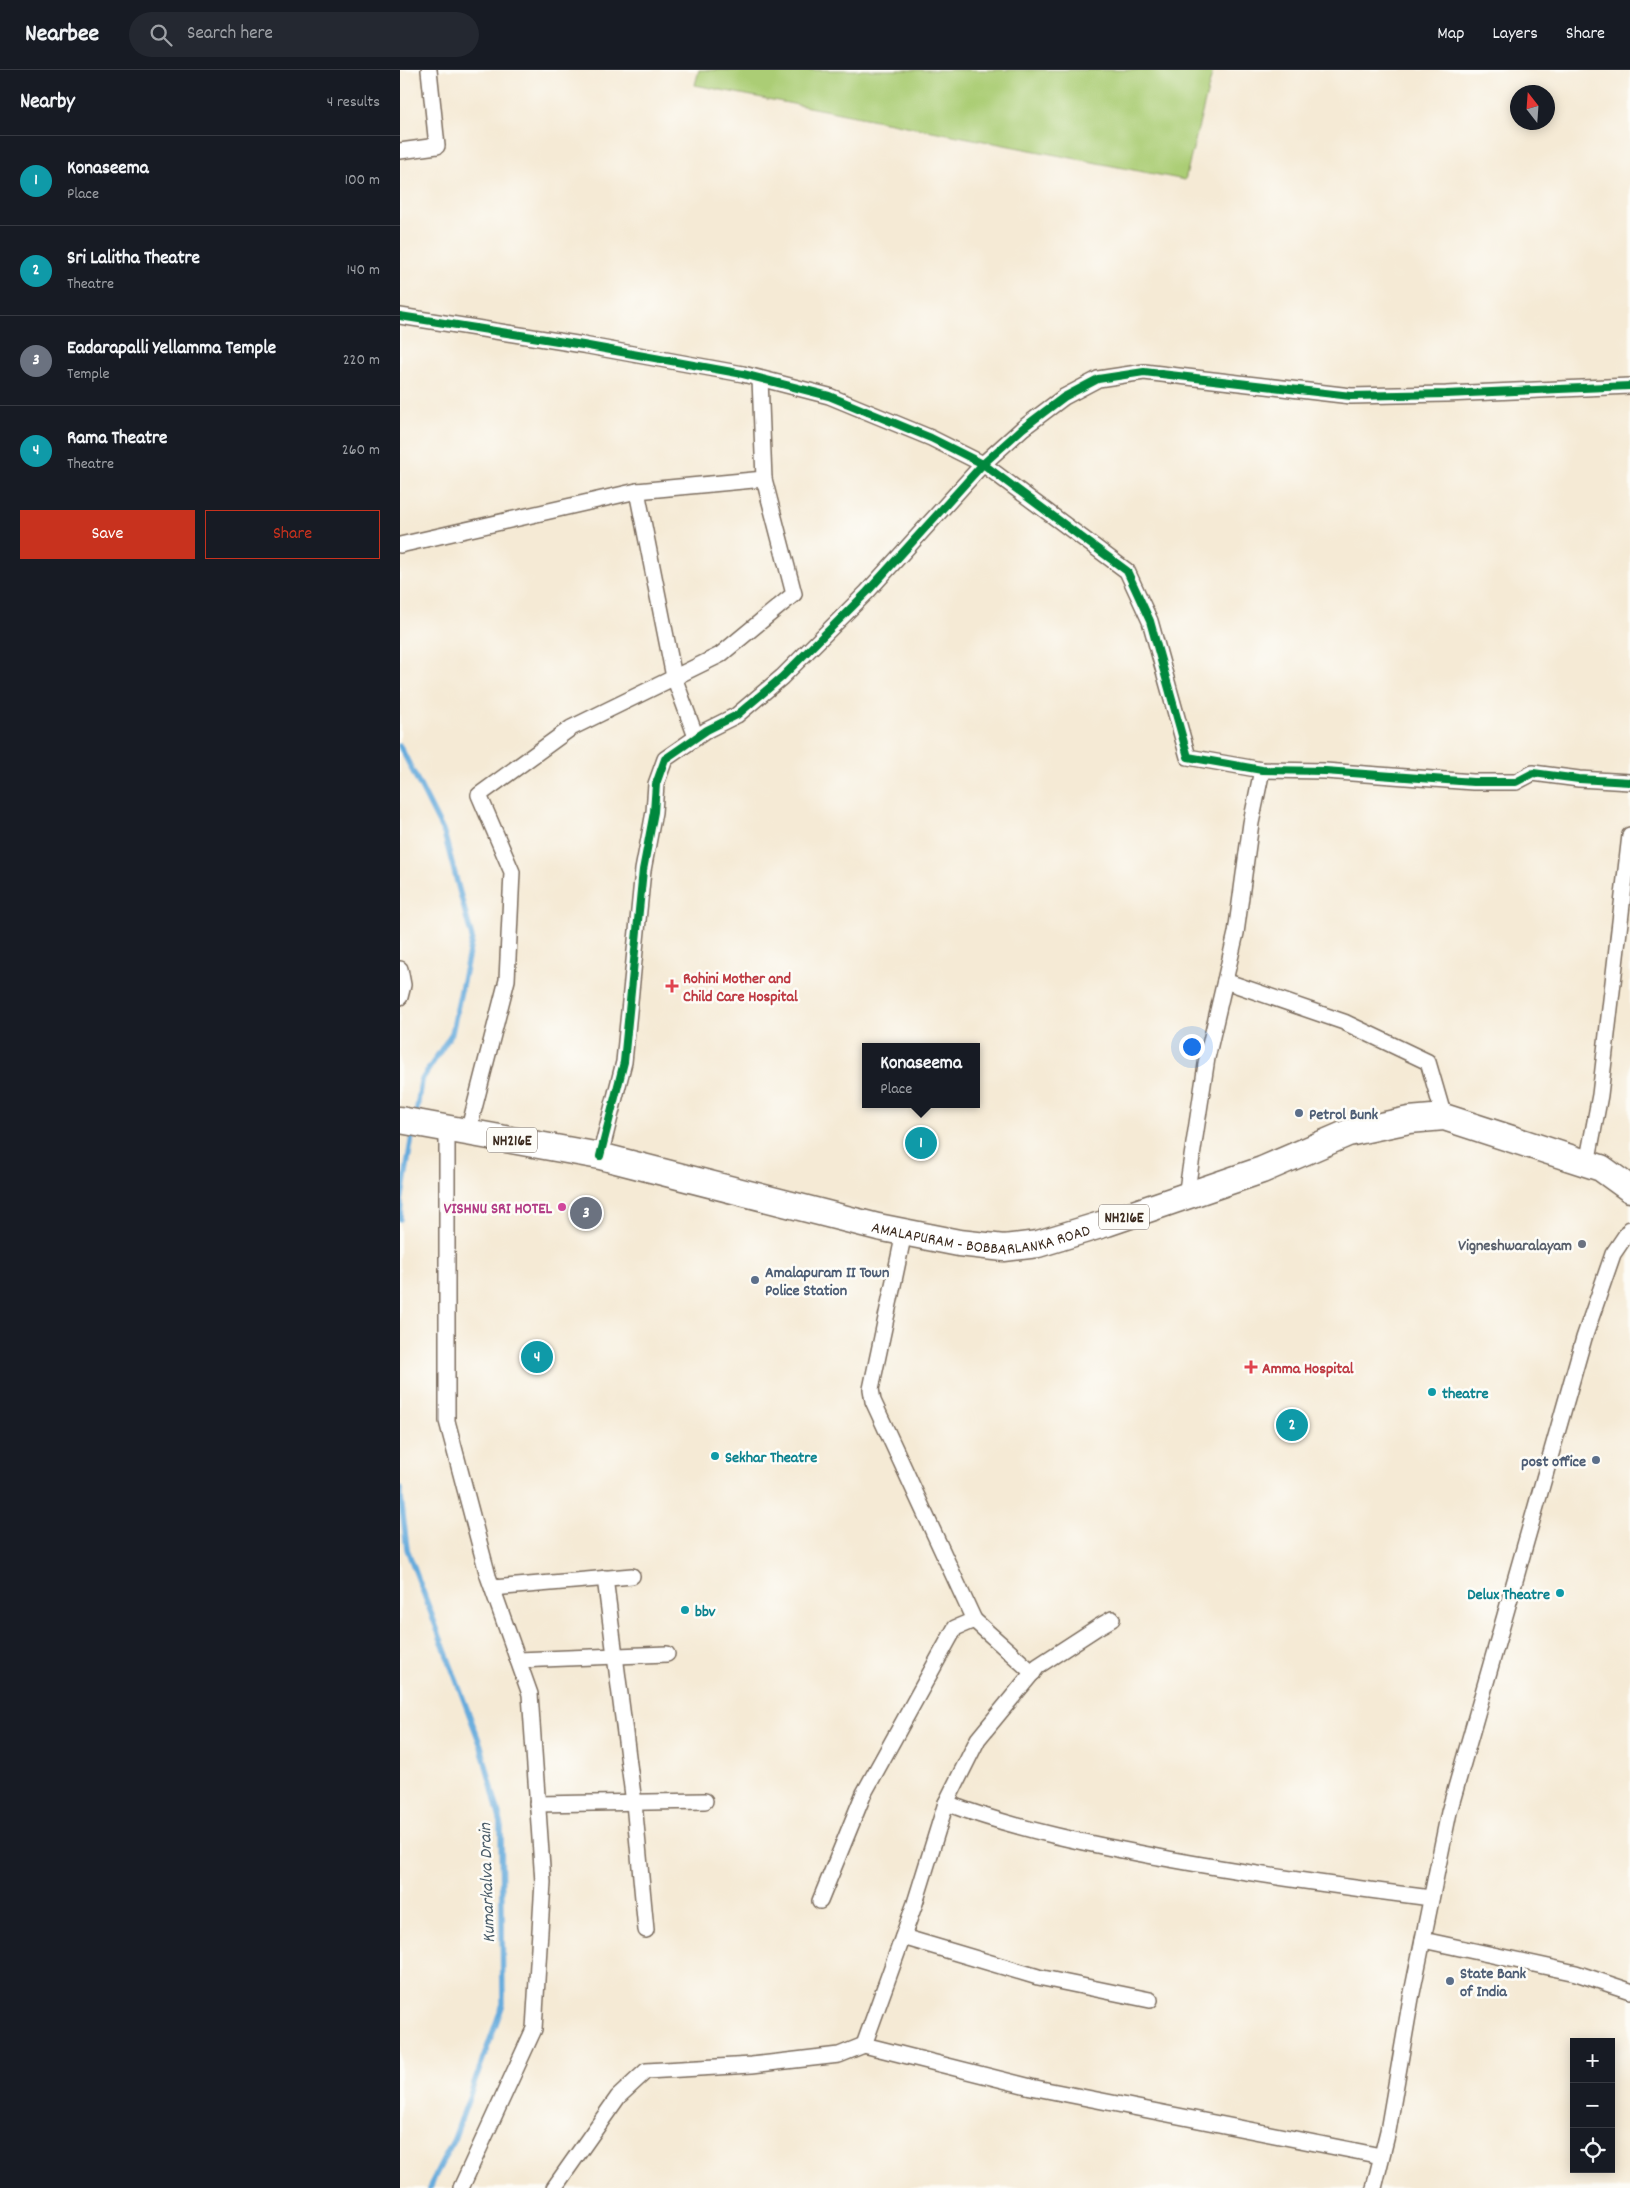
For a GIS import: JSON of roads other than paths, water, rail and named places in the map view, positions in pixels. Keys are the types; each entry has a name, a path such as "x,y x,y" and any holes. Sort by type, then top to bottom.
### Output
{"highway":[{"name":"AMALAPURAM - BOBBARLANKA ROAD","path":"429,1126 600,1156 904,1233 959,1243 1004,1248 1038,1244 1262,1170 1348,1133 1409,1120 1444,1117 1601,1168 1630,1189"}],"street":[{"path":"400,151 437,146 429,70"},
{"path":"400,316 583,345 760,379 829,396 931,438 983,464 1127,571 1150,621 1188,757 1262,770 1324,771 1403,778 1516,782 1533,772 1579,779 1630,782"},
{"path":"600,1156 624,1062 643,870 654,812 656,784 665,759 696,737 737,715 782,677 867,592 983,464 1064,397 1098,378 1144,372 1351,396 1630,386"},
{"path":"461,2188 534,2029 543,1882 530,1694 492,1588 447,1421 429,1126 507,980 512,872 479,794 571,728 720,654 794,594 764,479 760,379"},
{"path":"400,545 637,491 764,479"},
{"path":"637,491 674,677 696,737"},
{"path":"1186,1196 1207,1058 1236,933 1252,823 1262,770"},
{"path":"1587,1164 1600,1095 1630,835"},
{"path":"400,969 403,985 400,997"},
{"path":"1225,981 1344,1022 1428,1062 1444,1117"},
{"path":"1374,2188 1388,2132 1422,1940 1449,1812 1581,1347 1613,1254 1630,1229"},
{"path":"904,1233 871,1389 873,1401 974,1620 1033,1673"},
{"path":"492,1588 632,1576"},
{"path":"605,1578 634,1803 646,1930"},
{"path":"820,1902 868,1785 955,1628 974,1620"},
{"path":"864,2045 903,1937 946,1803 978,1739 1038,1666 1112,1620"},
{"path":"518,1660 667,1654"},
{"path":"537,1804 705,1801"},
{"path":"946,1803 998,1821 1129,1852 1249,1873 1431,1898"},
{"path":"903,1937 1038,1977 1150,2000"},
{"path":"1422,1940 1576,1973 1630,1991"},
{"path":"554,2188 618,2098 646,2072 752,2065 839,2055 864,2045 1030,2087 1381,2156"}],"waterway":[{"name":"Kumarkalva Drain","path":"400,746 444,833 472,938 452,1033 421,1081 416,1116"},
{"name":"Kumarkalva Drain","path":"400,1219 413,1130"},
{"name":"Kumarkalva Drain","path":"400,1489 407,1549 481,1746 501,1823 503,2004 454,2139 429,2188"}],"place":[{"name":"Rohini Mother and Child Care Hospital","path":"672,986"},
{"name":"Petrol Bunk","path":"1299,1113"},
{"name":"Konaseema","path":"921,1143"},
{"name":"VISHNU SRI HOTEL","path":"562,1207"},
{"name":"Eadarapalli Yellamma Temple","path":"586,1213"},
{"name":"Vigneshwaralayam","path":"1582,1244"},
{"name":"Amalapuram II Town Police Station","path":"755,1280"},
{"name":"Rama Theatre","path":"537,1357"},
{"name":"Amma Hospital","path":"1251,1367"},
{"name":"theatre","path":"1432,1392"},
{"name":"Sri Lalitha Theatre","path":"1292,1425"},
{"name":"Sekhar Theatre","path":"715,1456"},
{"name":"post office","path":"1596,1460"},
{"name":"Delux Theatre","path":"1560,1593"},
{"name":"bbv","path":"685,1610"},
{"name":"State Bank of India","path":"1450,1981"}]}
